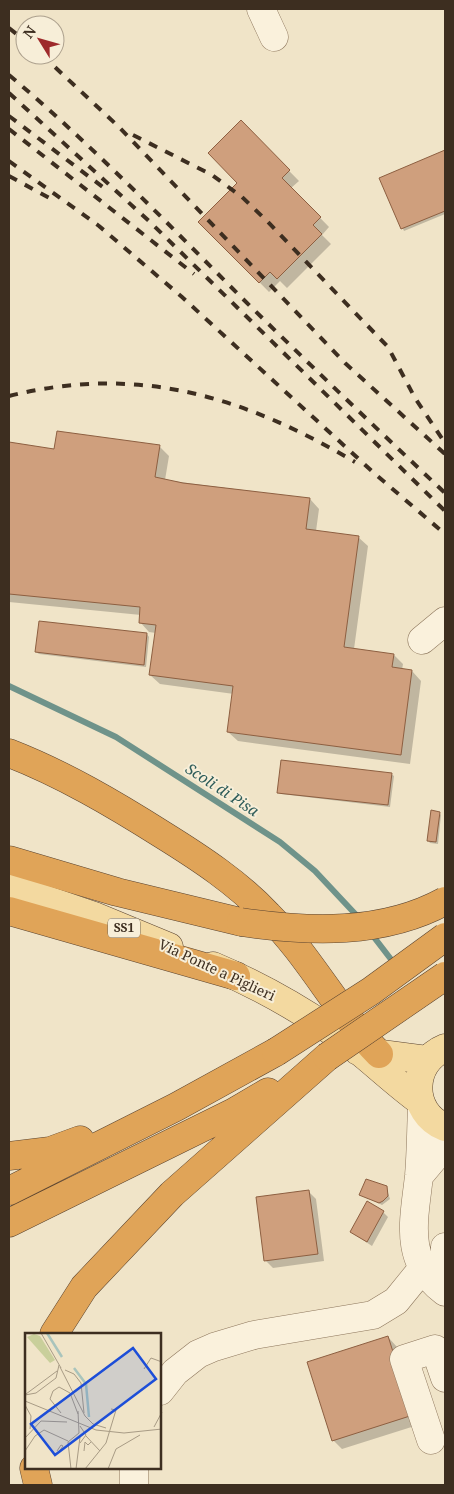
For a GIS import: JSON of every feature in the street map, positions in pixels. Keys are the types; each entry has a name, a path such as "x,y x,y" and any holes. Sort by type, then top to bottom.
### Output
{"highway":[{"path":"9,753 71,781 141,821 203,861 249,896 292,941 349,1020 369,1052"},
{"path":"9,860 125,895 241,922 303,929 362,927 416,914 445,901"},
{"path":"9,911 236,976"},
{"path":"9,1191 54,1159 176,1107 276,1052 332,1017 445,938"},
{"path":"9,1223 234,1112 327,1057 445,976"},
{"path":"55,1333 84,1287 120,1248 208,1160 327,1057"},
{"path":"9,1156 54,1159"},
{"path":"34,1469 38,1485"}],"main road":[{"name":"Via Ponte a Piglieri","path":"9,887 94,916 236,976 307,1014 369,1052 421,1104"},
{"name":"Via Ponte a Piglieri","path":"369,1052 436,1054"},
{"name":"SS1","path":"436,1054 419,1078 421,1104 429,1116 445,1127"}],"street":[{"path":"261,9 274,37"},
{"path":"422,640 445,621"},
{"path":"421,1104 419,1176 414,1225 416,1252 434,1265 445,1292"},
{"path":"419,1176 445,1145"},
{"path":"161,1390 176,1372 198,1354 214,1347 254,1334 373,1315 396,1301 434,1265 445,1247"},
{"path":"432,1440 404,1359 436,1349 445,1378"},
{"path":"134,1469 134,1485"}],"building":[{"path":"241,120 290,170 282,178 321,217 313,225 322,234 277,279 270,272 259,283 198,222 237,183 208,153"},
{"path":"445,150 445,211 401,229 379,178"},
{"path":"57,431 160,445 155,477 183,483 310,498 306,529 359,536 344,647 394,654 392,667 412,670 401,755 227,732 233,686 149,675 156,625 139,623 140,607 9,594 9,442 54,449"},
{"path":"39,621 147,633 144,665 35,652"},
{"path":"281,760 392,773 388,805 277,793"},
{"path":"431,810 440,812 436,842 427,841"},
{"path":"366,1179 387,1186 388,1196 383,1201 379,1203 359,1195"},
{"path":"309,1190 318,1254 264,1261 256,1197"},
{"path":"367,1201 384,1211 367,1242 350,1232"},
{"path":"388,1336 413,1415 332,1441 307,1362"}],"waterway":[{"name":"Scoli di Pisa","path":"9,686 116,737 280,842 315,871 359,918"},
{"name":"Scoli di Pisa","path":"370,932 390,958"}],"railway":[{"path":"9,28 15,33"},
{"path":"53,65 119,127 345,363 445,454"},
{"path":"9,75 99,157 293,348 445,493"},
{"path":"9,93 150,222 445,511"},
{"path":"9,116 108,191"},
{"path":"9,129 194,274"},
{"path":"133,135 212,175 242,197 268,222 388,347 415,398 445,443"},
{"path":"9,161 99,226 182,297 374,473 445,534"},
{"path":"9,176 53,200"},
{"path":"9,396 56,387 102,384 146,385 188,392 272,419 355,462"}]}
